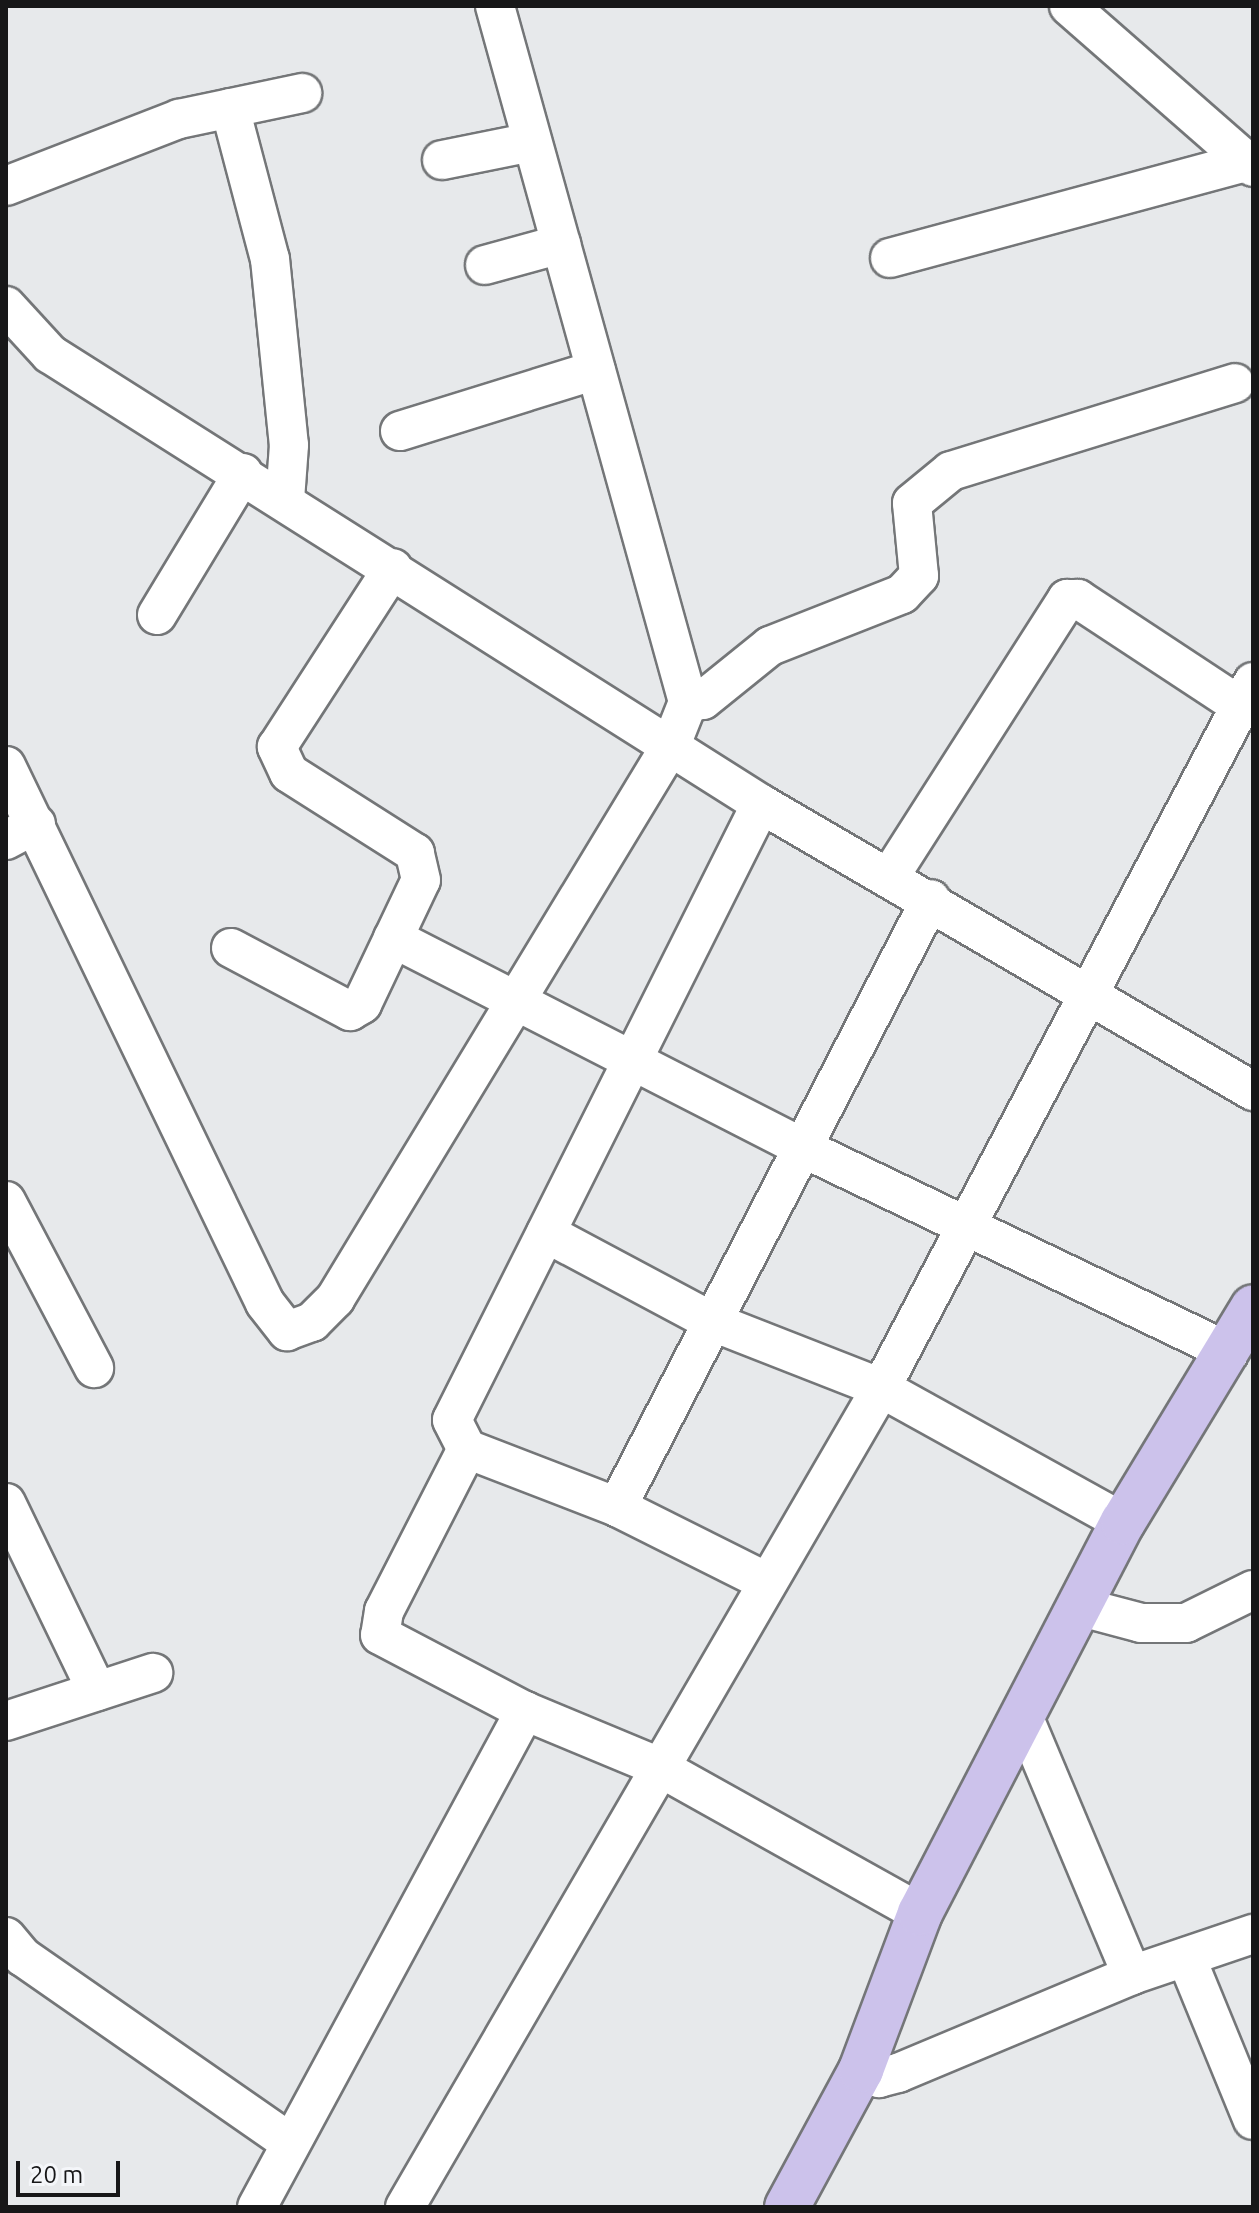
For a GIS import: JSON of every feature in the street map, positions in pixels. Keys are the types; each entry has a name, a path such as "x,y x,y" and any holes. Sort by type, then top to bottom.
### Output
{"main road":[{"path":"787,2207 861,2070 920,1913 1123,1522 1229,1352 1253,1307"}],"street":[{"path":"6,766 21,832 265,1303 287,1331 312,1322 335,1299 510,1003 671,745 688,702 495,6"},
{"path":"1069,6 1250,164"},
{"path":"6,186 179,119 302,93"},
{"path":"230,108 270,259 289,445 285,499"},
{"path":"442,160 531,142"},
{"path":"890,258 1250,164"},
{"path":"485,265 561,244"},
{"path":"6,306 50,354 285,499 761,804 931,899 1087,997 1253,1091"},
{"path":"400,431 596,370"},
{"path":"688,702 703,700 770,646 902,594 919,576 912,503 951,471 1235,383"},
{"path":"157,615 243,473"},
{"path":"231,948 350,1011 362,1004 421,880 415,853 289,773 277,747 393,568"},
{"path":"405,2207 657,1766 881,1388 970,1227 1247,694 1078,599 1067,599 890,876"},
{"path":"761,804 452,1420 467,1449 617,1507 767,1582"},
{"path":"617,1507 931,899"},
{"path":"393,938 510,1003 801,1147 1229,1352"},
{"path":"6,1201 94,1368"},
{"path":"546,1233 713,1322 881,1388 1123,1522"},
{"path":"467,1449 384,1611 380,1635 525,1711 657,1766 920,1913"},
{"path":"6,1503 97,1691"},
{"path":"1081,1607 1141,1623 1186,1623 1253,1590"},
{"path":"6,1721 153,1673"},
{"path":"257,2207 525,1711"},
{"path":"1023,1716 1132,1975"},
{"path":"861,2070 879,2078 898,2073 1132,1975 1253,1934"},
{"path":"6,1937 23,1957 291,2143"},
{"path":"1186,1957 1253,2120"}]}
